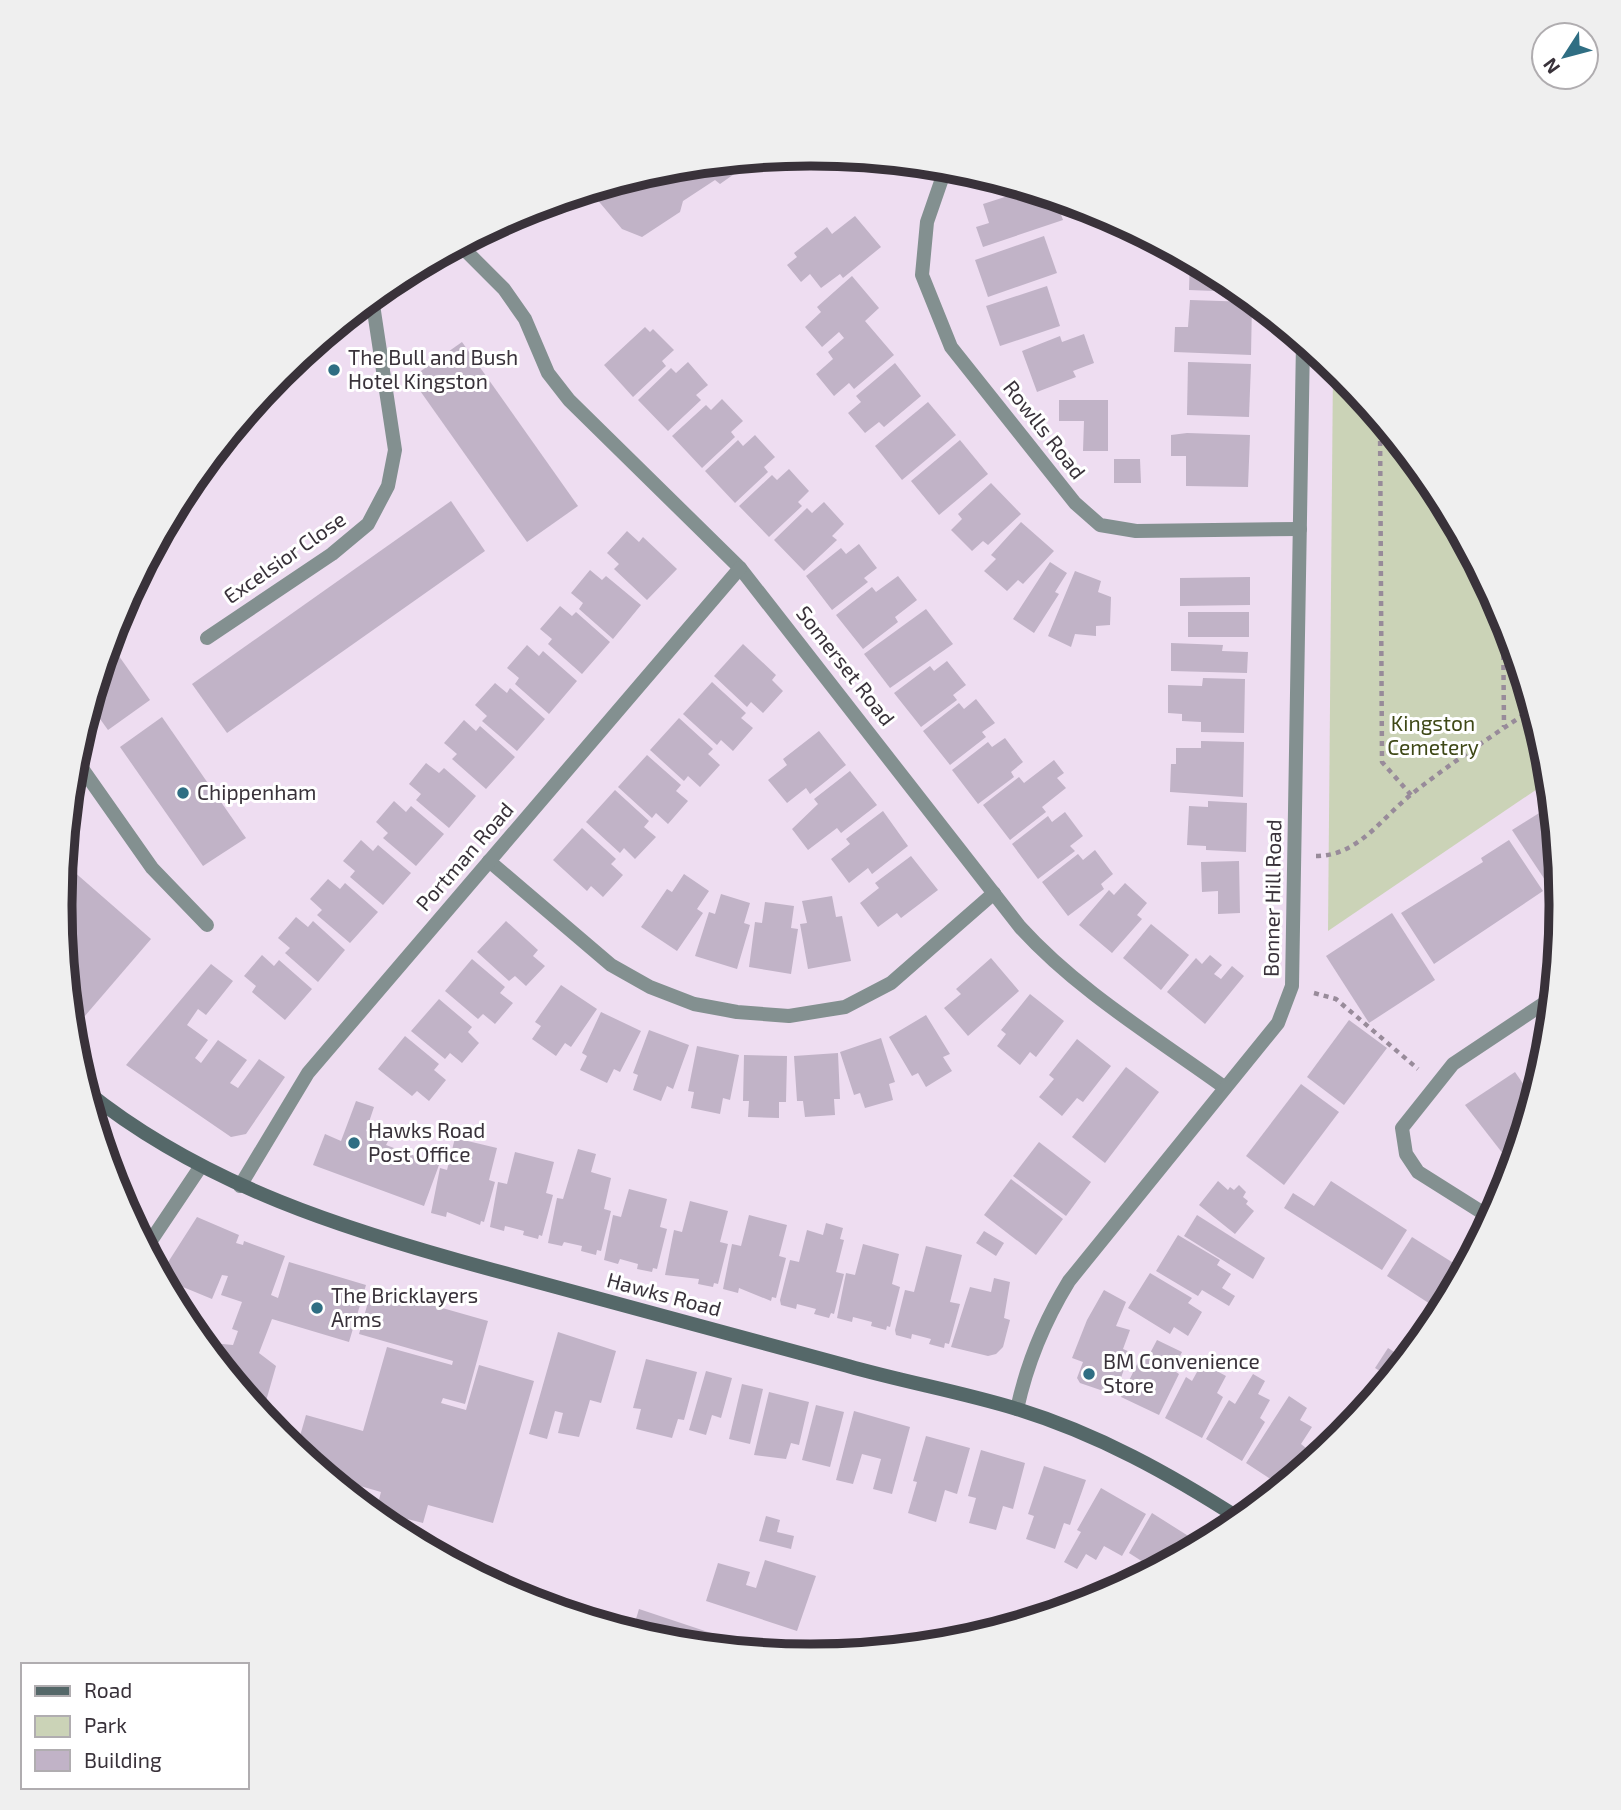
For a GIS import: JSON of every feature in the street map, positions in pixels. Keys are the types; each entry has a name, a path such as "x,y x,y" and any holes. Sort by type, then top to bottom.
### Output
{"street":[{"name":"Rowlls Road","path":"942,178 927,222 922,275 951,347 1075,503 1100,525 1136,531 1300,529"},
{"name":"Somerset Road","path":"466,251 504,289 525,319 548,373 569,400 740,568 1044,953 1224,1087"},
{"name":"Excelsior Close","path":"207,638 332,554 368,524 388,486 395,450 374,310"},
{"name":"Bonner Hill Road","path":"1017,1409 1023,1383 1049,1314 1069,1280 1278,1023 1292,986 1303,355"},
{"name":"Portman Road","path":"240,1186 308,1073 740,568"},
{"path":"84,772 152,869 207,925"},
{"path":"489,861 611,965 650,987 694,1004 737,1012 789,1016 845,1007 891,983 994,893"},
{"path":"1482,1212 1418,1172 1406,1154 1402,1128 1435,1083 1453,1064 1542,1004"},
{"name":"Hawks Road","path":"98,1100 148,1136 201,1166 240,1186 322,1219 420,1251 900,1381 1017,1409 1090,1435 1155,1466 1230,1513"},
{"path":"152,1239 201,1166"}],"path":[{"path":"1380,435 1382,762 1411,795"},
{"path":"1503,650 1504,728"},
{"path":"1295,856 1331,856 1370,835 1411,795 1524,714"},
{"path":"1292,986 1336,999 1435,1083"}],"green space":[{"name":"Kingston Cemetery","path":"1333,383 1397,455 1425,495 1473,578 1510,668 1524,714 1539,788 1328,931"}],"building":[{"path":"739,170 720,184 715,180 683,201 680,212 642,237 622,229 596,198 666,180"},
{"path":"1013,194 1059,209 1063,220 983,247 976,227 989,223 983,204"},
{"path":"855,216 881,247 843,278 840,274 821,288 810,274 801,282 787,265 797,257 794,253 827,227 832,234"},
{"path":"1044,236 1057,273 988,297 975,260"},
{"path":"1190,271 1221,291 1189,290"},
{"path":"852,276 879,308 865,321 894,355 854,389 849,383 834,396 816,374 833,359 828,352 844,338 839,332 822,347 805,327 821,312 817,307"},
{"path":"1047,286 1060,326 1000,346 986,306"},
{"path":"1190,300 1236,301 1252,313 1251,355 1174,352 1175,327 1188,327"},
{"path":"645,327 650,332 653,329 674,350 662,361 666,366 633,397 604,365"},
{"path":"1084,334 1094,363 1073,371 1076,377 1037,392 1022,351 1060,336 1062,342"},
{"path":"462,342 578,506 527,542 411,378"},
{"path":"688,362 708,385 696,395 701,400 668,431 638,400 671,368 676,373"},
{"path":"1188,362 1251,364 1249,417 1187,415"},
{"path":"895,363 921,396 884,427 879,422 865,433 848,413 861,402 856,396"},
{"path":"722,399 743,421 731,432 735,437 702,468 672,436 706,405 711,410"},
{"path":"1059,400 1108,400 1108,451 1083,451 1084,421 1059,421"},
{"path":"928,402 956,435 902,480 875,446"},
{"path":"755,435 775,457 764,467 768,472 735,503 705,471 738,440 743,446"},
{"path":"1171,435 1250,435 1248,487 1186,486 1186,456 1171,456"},
{"path":"960,440 988,474 939,515 911,481"},
{"path":"1114,459 1140,459 1141,483 1114,483"},
{"path":"789,469 809,491 798,502 802,506 769,537 739,506 772,475 777,480"},
{"path":"991,483 1021,514 988,545 983,541 972,551 951,530 962,519 958,514"},
{"path":"451,501 485,551 227,733 192,684"},
{"path":"824,502 844,524 832,536 837,540 804,571 774,540 807,508 812,513"},
{"path":"1021,522 1054,551 1023,584 1018,580 1007,591 984,571 996,559 991,555"},
{"path":"627,531 639,542 643,537 677,569 647,600 614,569 619,564 607,553"},
{"path":"859,544 877,568 864,578 868,582 832,610 806,576 841,548 846,554"},
{"path":"1050,562 1067,573 1055,592 1059,594 1034,633 1013,619"},
{"path":"590,570 602,580 606,576 641,605 613,639 579,609 583,603 571,593"},
{"path":"1075,571 1101,581 1098,592 1111,597 1110,625 1096,626 1096,636 1075,634 1071,647 1048,636"},
{"path":"898,576 917,600 895,617 898,622 863,649 836,615 872,587 876,592"},
{"path":"1250,577 1250,605 1180,606 1180,578"},
{"path":"560,606 572,616 576,612 610,642 582,674 548,644 552,639 540,629"},
{"path":"926,609 953,644 890,688 864,654"},
{"path":"1188,612 1249,612 1249,637 1188,637"},
{"path":"1171,643 1223,645 1222,651 1248,652 1247,673 1171,671"},
{"path":"743,644 776,675 772,680 783,691 763,713 751,702 747,707 714,676"},
{"path":"527,645 539,656 543,651 577,681 549,714 515,684 519,678 507,668"},
{"path":"117,653 150,700 108,730 97,715"},
{"path":"947,661 966,685 953,695 957,700 921,727 894,693 930,666 934,671"},
{"path":"1203,678 1245,679 1244,733 1201,732 1201,722 1182,721 1182,714 1168,713 1168,685 1202,686"},
{"path":"712,682 746,713 741,718 753,728 733,751 721,740 717,745 683,714"},
{"path":"495,683 507,693 510,688 545,719 517,751 482,721 487,716 475,705"},
{"path":"976,699 995,723 982,732 986,737 950,765 923,731 959,703 964,709"},
{"name":"Chippenham","path":"162,717 246,838 203,866 120,747"},
{"path":"679,718 713,749 708,754 720,765 700,787 688,776 684,781 650,750"},
{"path":"464,720 476,731 480,726 515,757 486,789 452,759 457,754 444,743"},
{"path":"819,731 846,765 810,794 806,788 787,803 768,780 787,765 783,759"},
{"path":"1005,738 1023,762 1011,772 1014,777 978,804 952,770 988,742 992,747"},
{"path":"1201,741 1244,742 1243,797 1170,792 1171,764 1176,764 1176,748 1201,748"},
{"path":"647,755 681,785 676,791 688,801 668,824 656,813 652,818 618,787"},
{"path":"1054,760 1064,773 1057,778 1066,788 1042,807 1046,812 1010,840 983,805 1019,777 1024,783"},
{"path":"426,763 439,773 444,768 476,796 449,828 416,800 421,794 409,784"},
{"path":"850,771 877,805 841,833 837,828 808,850 792,829 818,804 814,799"},
{"path":"615,790 649,821 644,827 656,837 635,859 624,848 620,853 586,822"},
{"path":"394,801 406,812 411,806 444,834 416,866 383,838 388,833 376,822"},
{"path":"1208,801 1247,803 1246,852 1206,850 1206,846 1187,845 1189,806 1208,807"},
{"path":"883,811 908,846 872,874 868,868 849,883 831,859 850,844 846,839"},
{"path":"1543,811 1549,885 1512,830"},
{"path":"1065,812 1083,836 1070,846 1075,851 1038,879 1012,844 1048,816 1052,822"},
{"path":"582,828 616,859 611,864 623,875 603,897 591,886 587,891 553,860"},
{"path":"361,840 373,851 378,845 411,873 383,905 350,877 355,871 343,861"},
{"path":"1509,840 1543,891 1434,964 1401,913 1483,862 1481,858"},
{"path":"1095,850 1113,874 1101,884 1104,889 1068,916 1042,882 1078,854 1083,860"},
{"path":"911,856 938,890 901,918 897,913 878,927 860,903 879,888 875,883"},
{"path":"1239,861 1240,913 1218,914 1218,891 1202,892 1201,862"},
{"path":"73,871 151,939 84,1017 80,1014 73,953"},
{"path":"684,874 709,891 697,909 703,913 677,951 641,927 667,889 672,892"},
{"path":"328,879 340,889 345,883 378,912 350,943 317,915 322,910 310,899"},
{"path":"1125,883 1147,903 1137,915 1142,919 1112,953 1079,925 1109,890 1114,895"},
{"path":"721,894 750,903 744,923 750,925 737,969 695,956 709,912 715,914"},
{"path":"832,896 836,917 842,916 851,961 808,969 800,924 807,923 802,901"},
{"path":"765,902 794,906 791,928 798,929 791,974 749,967 755,922 762,923"},
{"path":"1392,913 1435,980 1369,1023 1326,956"},
{"path":"296,917 308,927 313,921 345,950 318,982 285,953 290,948 278,938"},
{"path":"506,921 538,950 533,956 545,966 526,986 515,976 509,981 477,952"},
{"path":"1151,924 1189,955 1161,990 1123,958"},
{"path":"262,955 274,966 279,960 312,989 285,1020 252,992 256,986 244,976"},
{"path":"1210,955 1222,965 1214,974 1221,979 1232,966 1244,976 1205,1024 1167,992 1196,958 1202,964"},
{"path":"991,958 1019,991 968,1036 944,1008 961,994 956,989"},
{"path":"472,959 505,987 500,993 513,1003 495,1024 483,1014 478,1019 445,991"},
{"path":"211,964 233,981 206,1015 198,1009 187,1025 208,1040 195,1058 201,1063 218,1040 247,1060 230,1083 238,1088 259,1059 285,1077 246,1134 231,1137 126,1065"},
{"path":"561,985 597,1009 571,1047 565,1043 556,1056 532,1039 541,1026 535,1022"},
{"path":"1030,994 1064,1021 1036,1057 1030,1052 1020,1065 997,1046 1006,1034 1001,1030"},
{"path":"439,999 472,1027 468,1032 479,1043 462,1063 450,1053 445,1059 411,1031"},
{"path":"601,1012 641,1031 620,1072 614,1069 607,1083 580,1070 587,1056 582,1053"},
{"path":"926,1015 950,1054 943,1057 952,1071 926,1087 918,1073 912,1076 889,1037"},
{"path":"1349,1020 1387,1048 1344,1105 1307,1077"},
{"path":"649,1030 689,1045 673,1089 667,1086 661,1101 633,1090 638,1075 633,1073"},
{"path":"405,1036 439,1064 434,1070 446,1080 429,1101 417,1091 412,1096 378,1069"},
{"path":"881,1038 895,1082 889,1084 893,1100 865,1108 860,1093 854,1095 840,1052"},
{"path":"1077,1039 1111,1066 1083,1102 1077,1098 1062,1116 1039,1097 1054,1079 1049,1075"},
{"path":"697,1046 739,1055 730,1100 723,1098 720,1114 691,1108 694,1092 688,1091"},
{"path":"838,1053 840,1099 834,1099 835,1115 805,1117 803,1101 797,1101 794,1056"},
{"path":"744,1055 787,1056 786,1102 779,1102 779,1118 748,1117 749,1101 743,1101"},
{"path":"1126,1067 1159,1092 1105,1163 1072,1137"},
{"path":"1515,1072 1526,1088 1505,1156 1465,1105"},
{"path":"1301,1084 1339,1112 1284,1185 1246,1156"},
{"path":"356,1101 374,1107 366,1131 389,1139 386,1145 439,1165 424,1206 313,1165 325,1134 341,1141"},
{"path":"455,1138 497,1148 489,1180 495,1182 484,1222 481,1221 480,1225 447,1212 446,1217 431,1213 440,1168 447,1170"},
{"path":"1039,1142 1091,1182 1066,1216 1013,1176"},
{"path":"578,1149 596,1154 591,1172 611,1178 604,1209 611,1211 601,1251 597,1250 596,1255 581,1251 582,1246 564,1242 562,1246 548,1243 557,1198 563,1199"},
{"path":"515,1152 554,1162 546,1193 553,1195 542,1236 539,1235 538,1239 523,1235 524,1231 505,1226 504,1231 490,1227 498,1182 507,1184"},
{"path":"1011,1179 1063,1219 1036,1255 984,1215"},
{"path":"1218,1181 1228,1190 1230,1187 1234,1190 1239,1185 1246,1192 1243,1197 1248,1201 1246,1204 1254,1211 1235,1234 1199,1205"},
{"path":"1331,1181 1407,1230 1382,1270 1284,1208 1293,1193 1314,1206"},
{"path":"629,1189 667,1199 660,1227 667,1229 657,1269 653,1268 652,1272 637,1269 638,1264 620,1259 618,1264 604,1260 613,1215 621,1217"},
{"path":"690,1201 728,1211 720,1242 728,1244 718,1284 714,1283 713,1287 698,1284 699,1279 665,1275 674,1230 682,1232"},
{"path":"749,1215 787,1225 779,1256 786,1258 776,1298 772,1297 771,1301 739,1288 738,1293 723,1289 732,1244 741,1246"},
{"path":"1197,1215 1265,1258 1253,1279 1184,1236"},
{"path":"197,1217 239,1235 236,1243 243,1245 244,1241 285,1256 271,1295 278,1298 289,1262 366,1285 349,1342 272,1319 259,1353 276,1366 265,1403 216,1343 233,1345 238,1331 232,1329 242,1302 221,1295 228,1276 222,1275 212,1299 178,1285 170,1272 171,1269 166,1265"},
{"path":"826,1223 843,1228 840,1239 844,1240 836,1272 844,1274 834,1314 831,1313 829,1318 814,1314 816,1309 797,1304 796,1309 781,1305 780,1300 790,1260 799,1262 807,1230 823,1235"},
{"path":"984,1231 1004,1243 996,1256 976,1243"},
{"path":"1178,1235 1220,1260 1217,1265 1231,1274 1222,1288 1235,1296 1229,1306 1202,1290 1198,1296 1156,1271"},
{"path":"1412,1237 1455,1264 1431,1305 1387,1276"},
{"path":"863,1244 899,1254 892,1284 900,1287 890,1327 887,1326 886,1330 871,1326 872,1322 853,1317 852,1322 837,1318 846,1273 855,1275"},
{"path":"926,1246 962,1255 950,1302 960,1304 949,1344 945,1343 944,1348 929,1344 931,1339 912,1334 911,1339 896,1335 895,1330 905,1290 914,1292"},
{"path":"1150,1273 1192,1298 1188,1303 1202,1312 1188,1336 1174,1327 1170,1334 1128,1308"},
{"path":"994,1278 1010,1282 1004,1318 1010,1320 1003,1347 996,1354 988,1356 951,1347 970,1287 991,1292"},
{"path":"372,1288 488,1321 465,1404 443,1398 441,1403 466,1410 479,1365 534,1381 493,1523 428,1505 423,1523 396,1516 378,1503 381,1492 352,1484 299,1438 306,1415 363,1431 387,1347 452,1365 453,1361 359,1334"},
{"path":"1104,1290 1126,1302 1116,1326 1130,1330 1123,1349 1130,1352 1115,1395 1080,1383 1077,1378 1083,1362 1072,1358 1087,1320"},
{"path":"558,1332 616,1351 601,1403 590,1400 579,1437 558,1433 563,1413 555,1411 547,1439 529,1434"},
{"path":"1157,1340 1182,1352 1173,1370 1179,1374 1159,1415 1121,1397 1141,1356 1147,1359"},
{"path":"1388,1348 1398,1354 1382,1372 1375,1368"},
{"path":"646,1359 697,1372 684,1420 678,1419 672,1438 636,1429 641,1409 633,1408"},
{"path":"1202,1363 1226,1376 1217,1393 1223,1397 1202,1438 1165,1418 1186,1377 1192,1381"},
{"path":"706,1371 732,1378 721,1418 712,1415 706,1435 689,1430"},
{"path":"1253,1374 1265,1381 1258,1394 1270,1400 1260,1418 1265,1422 1242,1461 1206,1439 1229,1400 1235,1404"},
{"path":"742,1384 763,1389 750,1444 729,1439"},
{"path":"769,1392 809,1402 799,1445 791,1443 786,1459 754,1455"},
{"path":"1289,1396 1307,1408 1300,1420 1312,1427 1301,1444 1306,1448 1298,1460 1273,1481 1246,1463"},
{"path":"816,1405 844,1412 830,1467 802,1460"},
{"path":"854,1411 910,1427 892,1494 873,1489 881,1459 862,1454 853,1484 836,1480"},
{"path":"926,1436 970,1448 957,1494 945,1490 936,1522 908,1513 917,1482 913,1481"},
{"path":"981,1450 1025,1463 1013,1509 1003,1506 996,1530 969,1523 976,1498 968,1496"},
{"path":"1044,1466 1086,1480 1070,1525 1064,1523 1055,1549 1026,1539 1034,1516 1028,1514"},
{"path":"1101,1488 1146,1514 1122,1556 1104,1546 1096,1560 1086,1554 1077,1569 1064,1562 1081,1532 1077,1530"},
{"path":"1152,1513 1191,1538 1145,1563 1129,1553"},
{"path":"766,1516 780,1520 777,1532 794,1536 791,1549 759,1541"},
{"path":"765,1560 816,1576 797,1631 706,1601 718,1563 750,1572 746,1585 756,1588"},
{"path":"639,1609 727,1638 666,1630 635,1623"}],"place":[{"name":"The Bull and Bush Hotel Kingston","path":"334,370"},
{"name":"Chippenham","path":"183,793"},
{"name":"Hawks Road Post Office","path":"354,1143"},
{"name":"The Bricklayers Arms","path":"317,1308"},
{"name":"BM Convenience Store","path":"1089,1374"}]}
